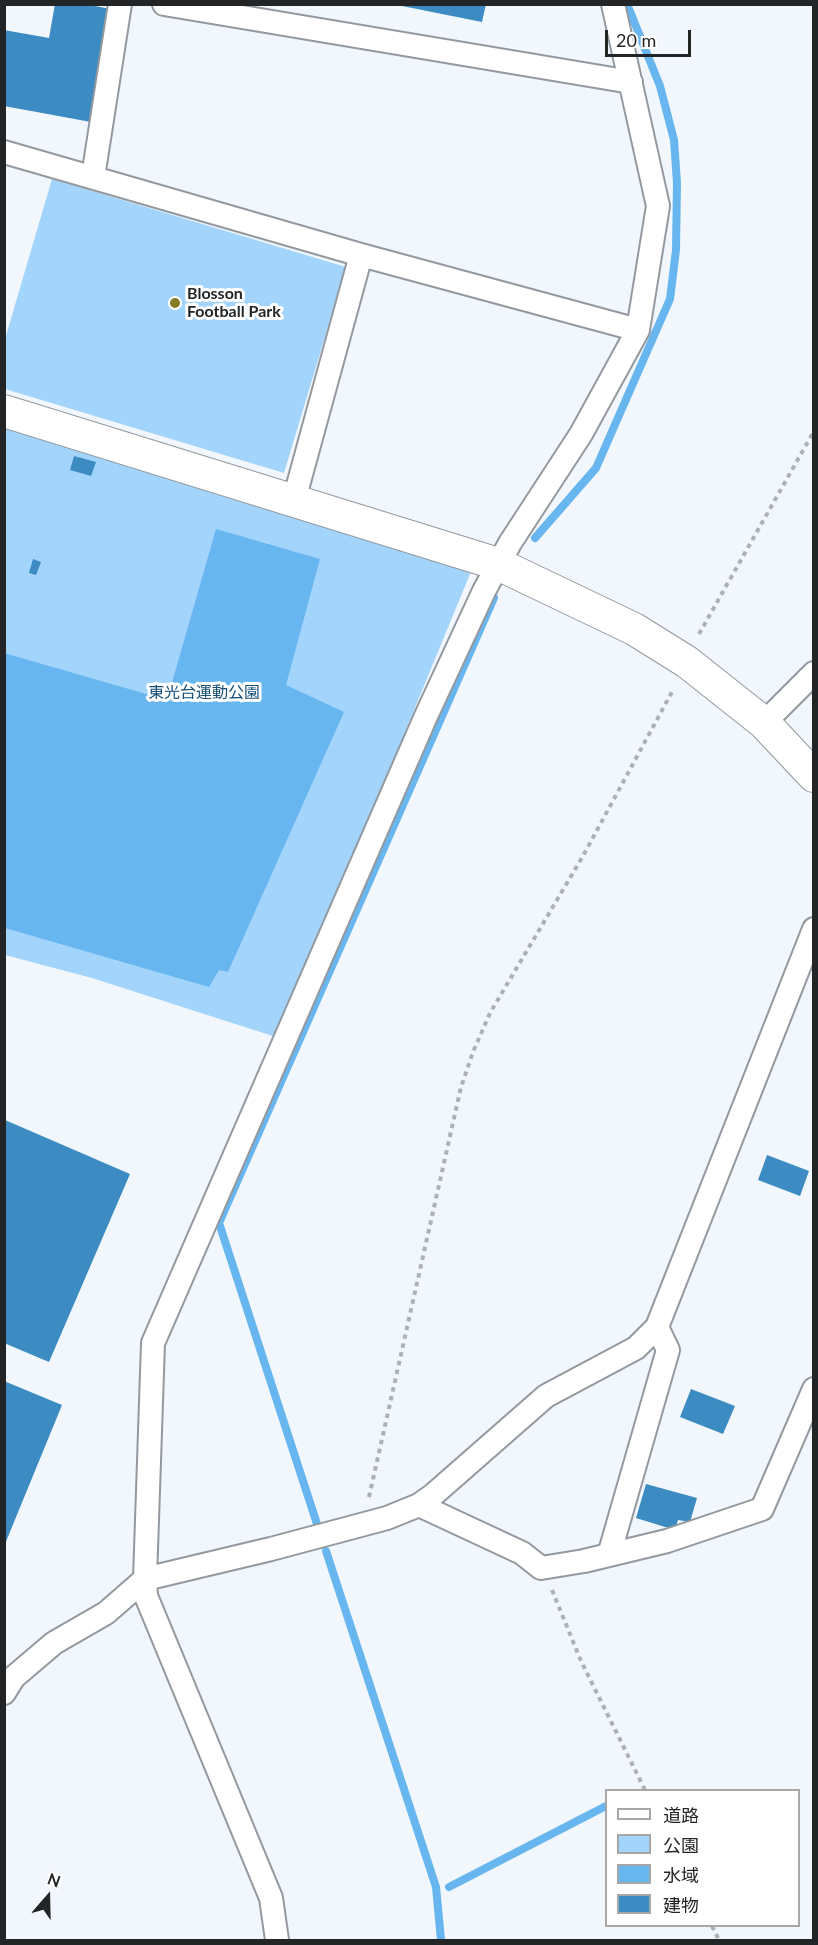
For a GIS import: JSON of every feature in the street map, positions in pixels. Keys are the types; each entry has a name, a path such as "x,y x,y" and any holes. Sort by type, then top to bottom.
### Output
{"street":[{"path":"93,177 120,4"},
{"path":"164,4 631,82"},
{"path":"277,1941 271,1898 146,1596 144,1579 153,1343 426,716 498,564 581,434 638,330 658,206 613,4"},
{"path":"4,152 361,255 638,330"},
{"path":"294,500 361,255"},
{"path":"4,411 498,564 634,629 687,662 764,723 813,776"},
{"path":"764,723 813,673"},
{"path":"4,1693 14,1677 54,1643 105,1613 144,1579 271,1549 387,1518 418,1505 433,1495 546,1396 636,1348 657,1327 813,929"},
{"path":"609,1555 668,1350 657,1327"},
{"path":"418,1505 522,1553 541,1568 668,1541 762,1509 813,1389"}],"path":[{"path":"363,1524 461,1087 473,1052 490,1013 583,856 687,662 697,637 813,431"},
{"path":"541,1568 545,1572 581,1661 644,1789"},
{"path":"712,1927 719,1941"}],"green space":[{"name":"Blosson Football Park","path":"52,179 346,267 284,473 5,389 5,339"},
{"name":"東光台運動公園","path":"4,424 465,562 470,574 279,1038 92,978 5,955"}],"water":[{"path":"216,529 320,559 286,685 344,712 228,972 219,970 209,987 5,928 4,653 167,700"}],"building":[{"path":"55,4 84,4 111,9 91,122 4,106 4,30 49,38"},
{"path":"392,4 486,4 482,22"},
{"path":"74,456 96,462 91,476 70,470"},
{"path":"33,559 41,562 36,575 29,573"},
{"path":"5,1120 130,1174 49,1362 4,1343"},
{"path":"767,1155 809,1171 800,1196 758,1180"},
{"path":"4,1381 62,1405 5,1544 4,1544"},
{"path":"691,1389 735,1406 723,1434 680,1417"},
{"path":"646,1484 697,1498 690,1522 678,1520 675,1530 636,1518"}],"waterway":[{"path":"535,538 596,468 670,299 676,250 677,183 674,140 660,86 627,4"},
{"path":"318,1527 219,1223 494,598"},
{"path":"326,1551 436,1887 441,1940"},
{"path":"449,1887 605,1807"}],"place":[{"name":"Blosson Football Park","path":"175,303"}]}
